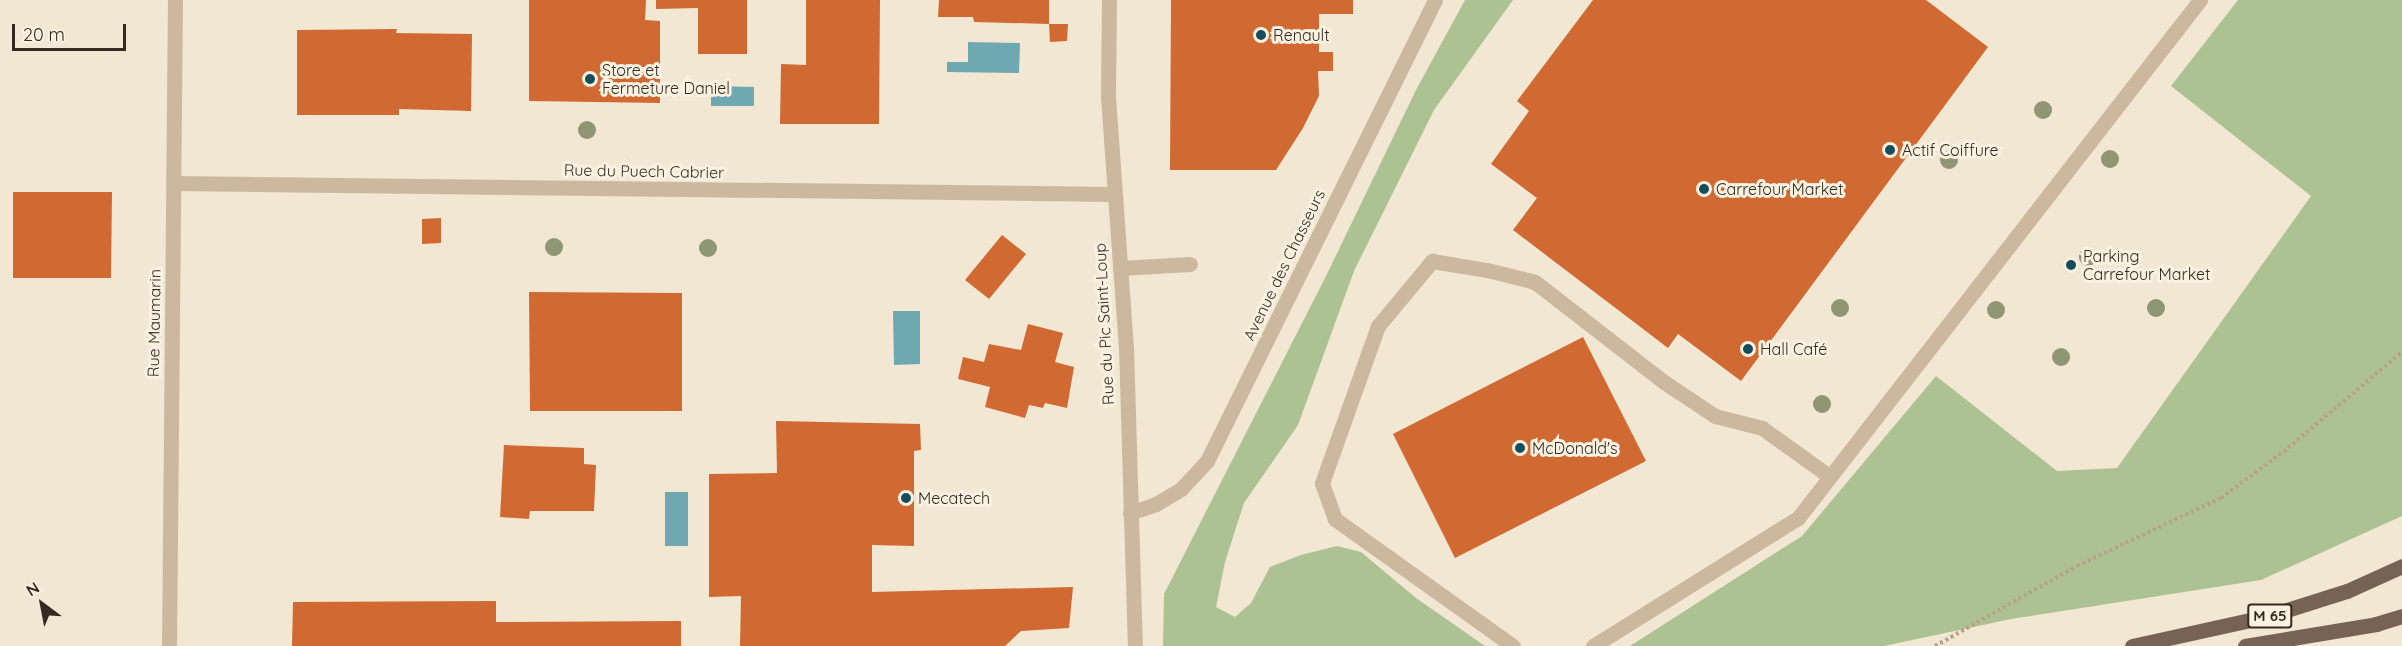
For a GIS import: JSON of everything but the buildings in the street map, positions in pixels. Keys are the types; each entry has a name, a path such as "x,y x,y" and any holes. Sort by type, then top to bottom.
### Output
{"main road":[{"name":"M 65","path":"2132,646 2268,616 2347,591 2402,566"},
{"name":"M 65","path":"2245,646 2376,624 2402,616"}],"street":[{"name":"Rue Maumarin","path":"169,646 175,0"},
{"name":"Rue du Pic Saint-Loup","path":"1109,0 1108,97 1126,347 1135,646"},
{"name":"Avenue des Chasseurs","path":"1130,513 1156,504 1181,489 1207,461 1435,0"},
{"path":"1593,646 1798,518 2200,0"},
{"name":"Rue du Puech Cabrier","path":"174,183 1114,194"},
{"path":"1513,646 1335,519 1322,483 1378,326 1432,261 1487,270 1535,282 1664,382 1715,416 1762,428 1829,477"},
{"path":"1120,268 1190,264"}],"path":[{"path":"1935,646 2077,566 2221,498 2288,448 2402,352"}],"green space":[{"path":"1465,0 1513,0 1434,110 1354,271 1298,425 1244,503 1225,562 1216,607 1235,617 1251,603 1270,567 1301,555 1337,546 1361,552 1416,598 1485,646 1163,646 1164,594 1326,276 1416,90"},
{"path":"2238,0 2402,0 2402,516 2261,580 2011,619 1884,646 1630,646 1802,536 1936,376 2057,471 2117,468 2311,196 2171,86"}],"water":[{"path":"968,42 1020,43 1019,73 947,72 947,62 968,62"},
{"path":"711,86 754,87 754,106 711,106"},
{"path":"893,311 920,311 920,364 894,365"},
{"path":"665,492 688,492 688,546 665,546"}],"place":[{"name":"Renault","path":"1261,35"},
{"name":"Store et Fermeture Daniel","path":"590,79"},
{"name":"Actif Coiffure","path":"1890,150"},
{"name":"Carrefour Market","path":"1704,189"},
{"name":"Parking Carrefour Market","path":"2071,265"},
{"name":"Hall Café","path":"1748,349"},
{"name":"McDonald's","path":"1520,448"},
{"name":"Mecatech","path":"906,498"}]}
